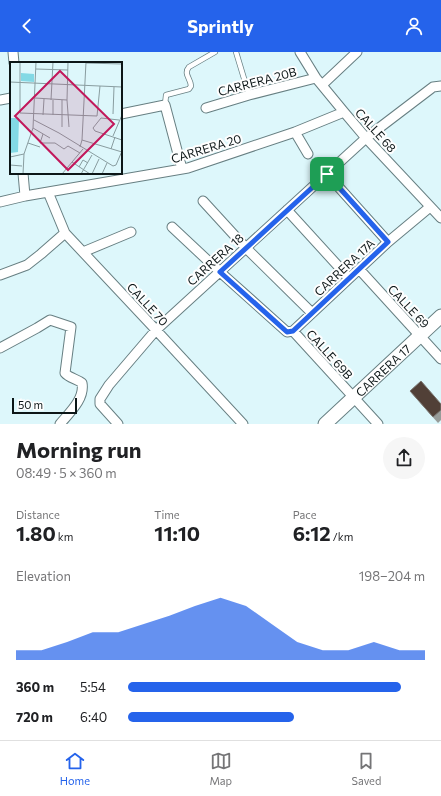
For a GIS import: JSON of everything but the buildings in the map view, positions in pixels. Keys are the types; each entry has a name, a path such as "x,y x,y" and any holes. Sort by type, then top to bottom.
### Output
{"main road":[{"name":"CARRERA 17","path":"325,424 441,316"}],"street":[{"path":"13,52 14,62"},
{"name":"CALLE 68","path":"300,52 319,82 366,138 441,218"},
{"path":"319,82 357,52"},
{"name":"CARRERA 20B","path":"206,108 249,95 319,82"},
{"name":"CARRERA 18","path":"118,424 100,404 100,399 109,385 156,330 366,138 433,87 441,86"},
{"path":"0,100 10,98"},
{"path":"122,114 165,105 182,169"},
{"name":"CARRERA 20","path":"0,202 25,196 182,169 295,132 344,112"},
{"path":"295,132 308,154"},
{"path":"23,174 25,196"},
{"path":"327,174 388,242"},
{"name":"CALLE 70","path":"48,192 65,233 243,424"},
{"path":"202,201 246,248 312,313"},
{"name":"CARRERA 17A","path":"293,331 358,269 430,207"},
{"path":"287,210 349,278"},
{"name":"CALLE 69B","path":"172,227 287,332 293,331 378,424"},
{"path":"83,252 131,232"},
{"path":"0,275 27,265 65,233"},
{"name":"CALLE 69","path":"358,269 441,359"},
{"path":"0,348 50,320 71,327 65,373 66,375 82,383 83,387 78,402 60,424"}],"lane":[{"path":"165,105 166,95 189,89 191,86 186,70 215,52"},
{"path":"236,52 249,95"}],"route":[{"path":"327,174 388,242 293,331 287,332 220,272 327,174"}]}
